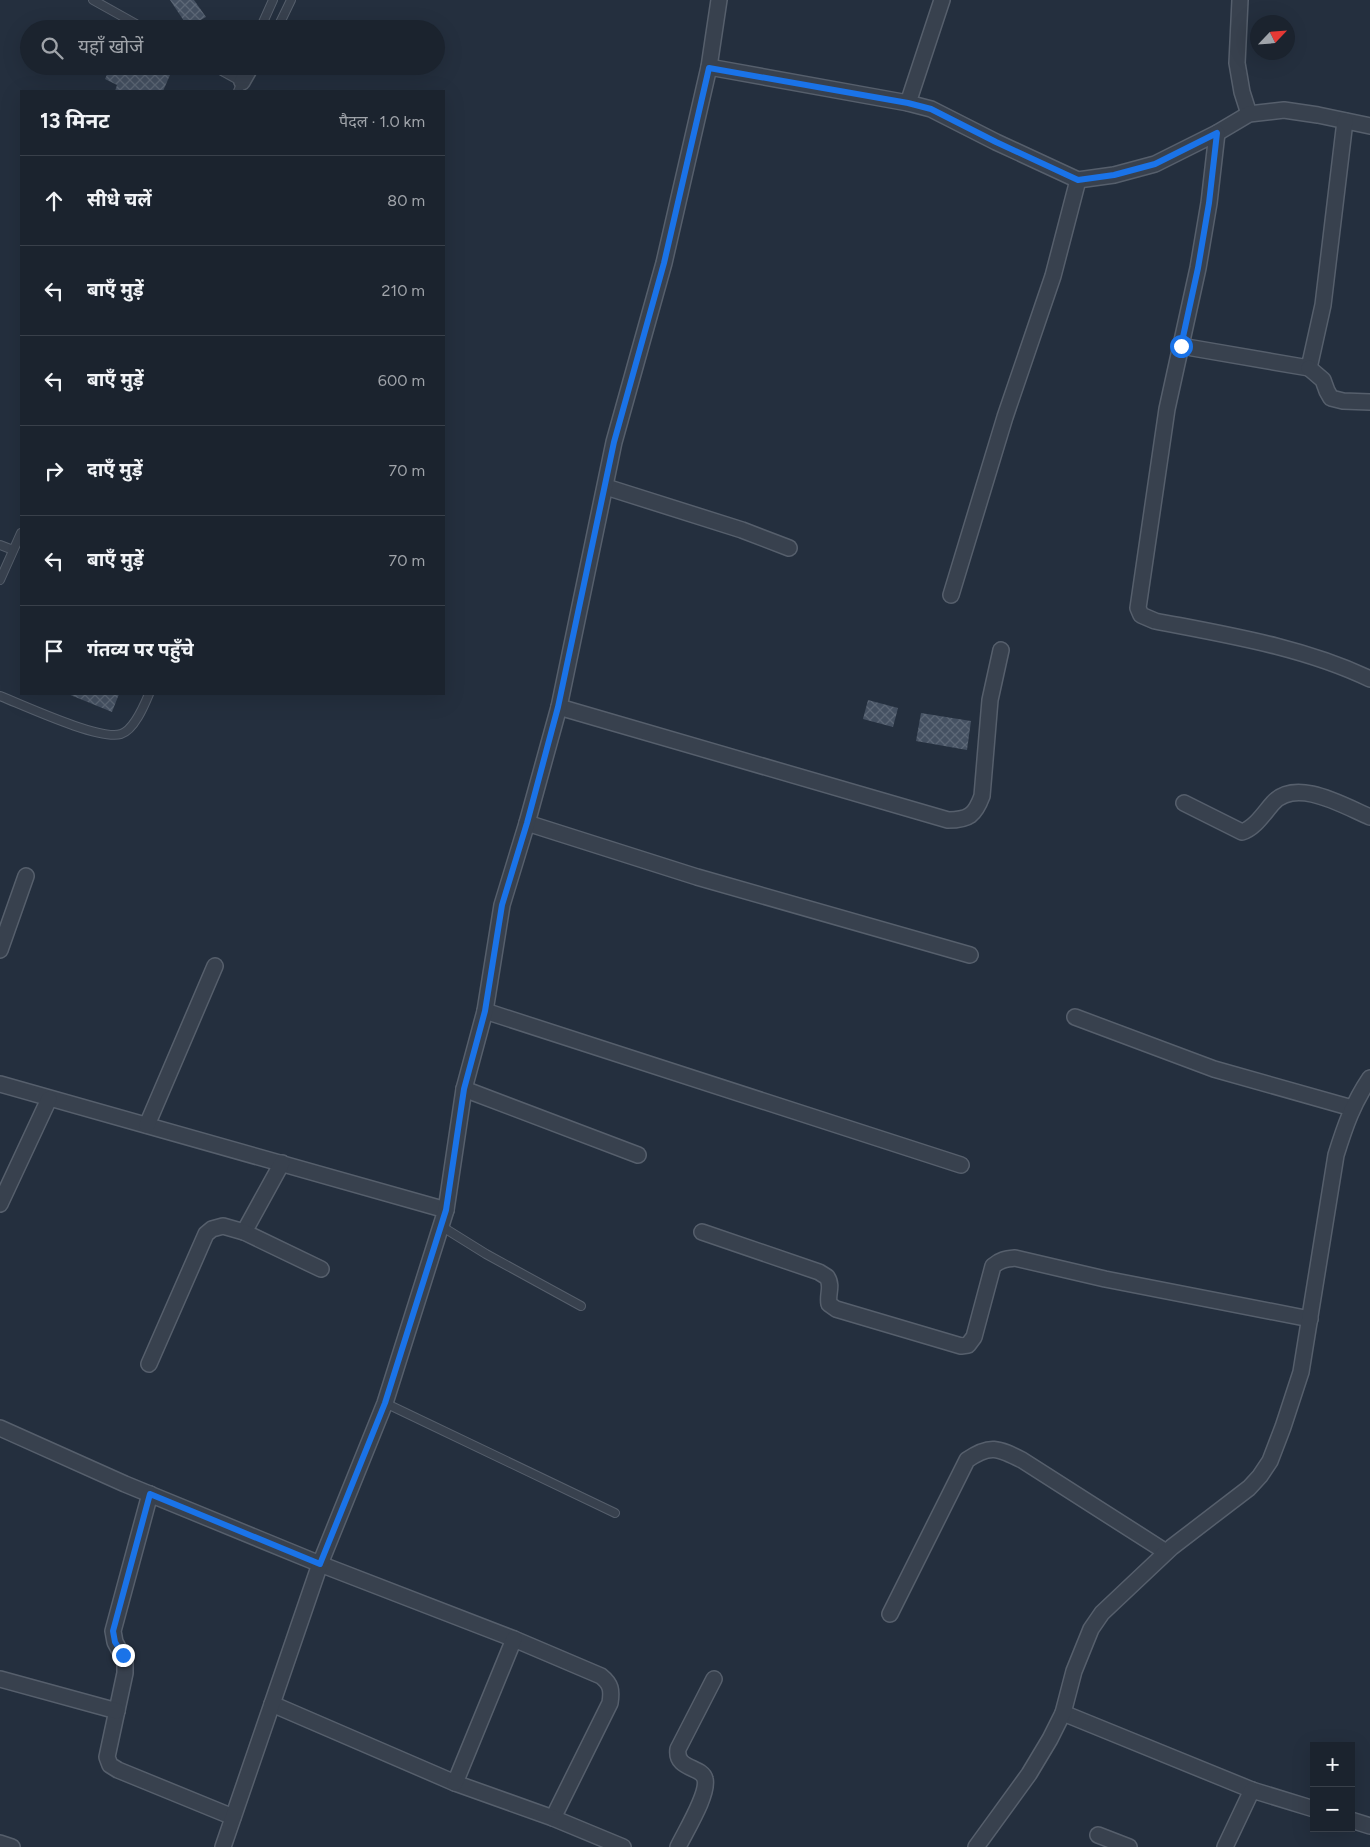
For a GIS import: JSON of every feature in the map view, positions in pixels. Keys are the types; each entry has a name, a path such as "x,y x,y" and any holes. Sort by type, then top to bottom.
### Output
{"street":[{"path":"223,1847 320,1564 385,1403 446,1210 464,1089 485,1011 502,905 527,823 558,707 614,442 664,263 709,68 719,0"},
{"path":"908,103 942,0"},
{"path":"1240,0 1237,63 1242,92 1249,114"},
{"path":"709,68 908,103 931,109 1078,180 1114,175 1155,164 1217,133 1249,114 1284,110 1370,126"},
{"path":"240,87 247,75"},
{"path":"1309,368 1323,305 1345,121"},
{"path":"1217,133 1203,240 1167,409 1140,582 1138,608 1141,615 1155,621 1248,640 1286,650 1350,669 1370,679"},
{"path":"951,595 1006,417 1053,276 1078,180"},
{"path":"1181,346 1309,368 1323,380 1331,398 1343,401 1370,402"},
{"path":"606,487 742,530 788,548"},
{"path":"558,707 948,820 961,820 970,816 977,808 982,796 990,700 1001,650"},
{"path":"1184,803 1242,832 1253,826 1276,800 1298,792 1310,792 1370,817"},
{"path":"527,823 697,877 970,955"},
{"path":"0,950 26,876"},
{"path":"146,1126 215,966"},
{"path":"485,1011 961,1165"},
{"path":"1075,1017 1214,1068 1352,1108"},
{"path":"976,1847 1042,1754 1063,1713 1074,1671 1090,1629 1116,1599 1166,1552 1249,1488 1270,1461 1301,1372 1336,1155 1352,1108 1370,1078"},
{"path":"0,1084 446,1210"},
{"path":"464,1089 638,1155"},
{"path":"0,1204 49,1098"},
{"path":"244,1232 282,1163"},
{"path":"149,1364 206,1234 212,1230 223,1226 244,1232 321,1269"},
{"path":"702,1232 819,1272 827,1277 830,1286 829,1304 836,1309 961,1346 968,1345 974,1337 993,1266 1005,1258 1015,1258 1105,1279 1310,1319"},
{"path":"0,1428 150,1494 320,1564 514,1639 601,1676 609,1683 612,1692 610,1703 554,1818"},
{"path":"890,1614 967,1460 979,1452 991,1448 1001,1450 1022,1460 1166,1552"},
{"path":"150,1494 113,1631 115,1642 125,1661 126,1673 106,1757 110,1765 233,1817"},
{"path":"455,1783 514,1639"},
{"path":"0,1679 116,1711"},
{"path":"678,1847 704,1792 705,1780 704,1775 680,1761 677,1754 678,1749 714,1679"},
{"path":"272,1704 455,1783 554,1818 624,1847"},
{"path":"1063,1713 1252,1790 1310,1808"},
{"path":"1225,1847 1252,1790"},
{"path":"1355,1821 1370,1826"},
{"path":"1098,1835 1129,1847"},
{"path":"0,1843 12,1847"}],"lane":[{"path":"93,0 129,20"},
{"path":"264,20 273,0"},
{"path":"281,20 291,0"},
{"path":"225,75 240,87"},
{"path":"0,580 20,535"},
{"path":"0,545 13,550"},
{"path":"0,696 54,719 105,735 121,734 132,727 148,695"},
{"path":"441,1226 486,1254 581,1306"},
{"path":"385,1403 615,1513"}],"building":[{"path":"170,0 194,0 206,17 201,20 183,20"},
{"path":"107,75 170,75 163,90 115,90 117,85 105,79"},
{"path":"70,695 119,695 112,712"},
{"path":"868,700 898,708 893,727 863,719"},
{"path":"921,713 971,721 967,750 916,741"}],"route":[{"path":"123,1655 115,1642 113,1631 150,1494 320,1564 385,1403 446,1210 464,1089 485,1011 502,905 527,823 558,707 614,442 664,263 709,68 908,103 931,109 1078,180 1114,175 1155,164 1217,133 1209,203 1198,268 1181,346"}]}
